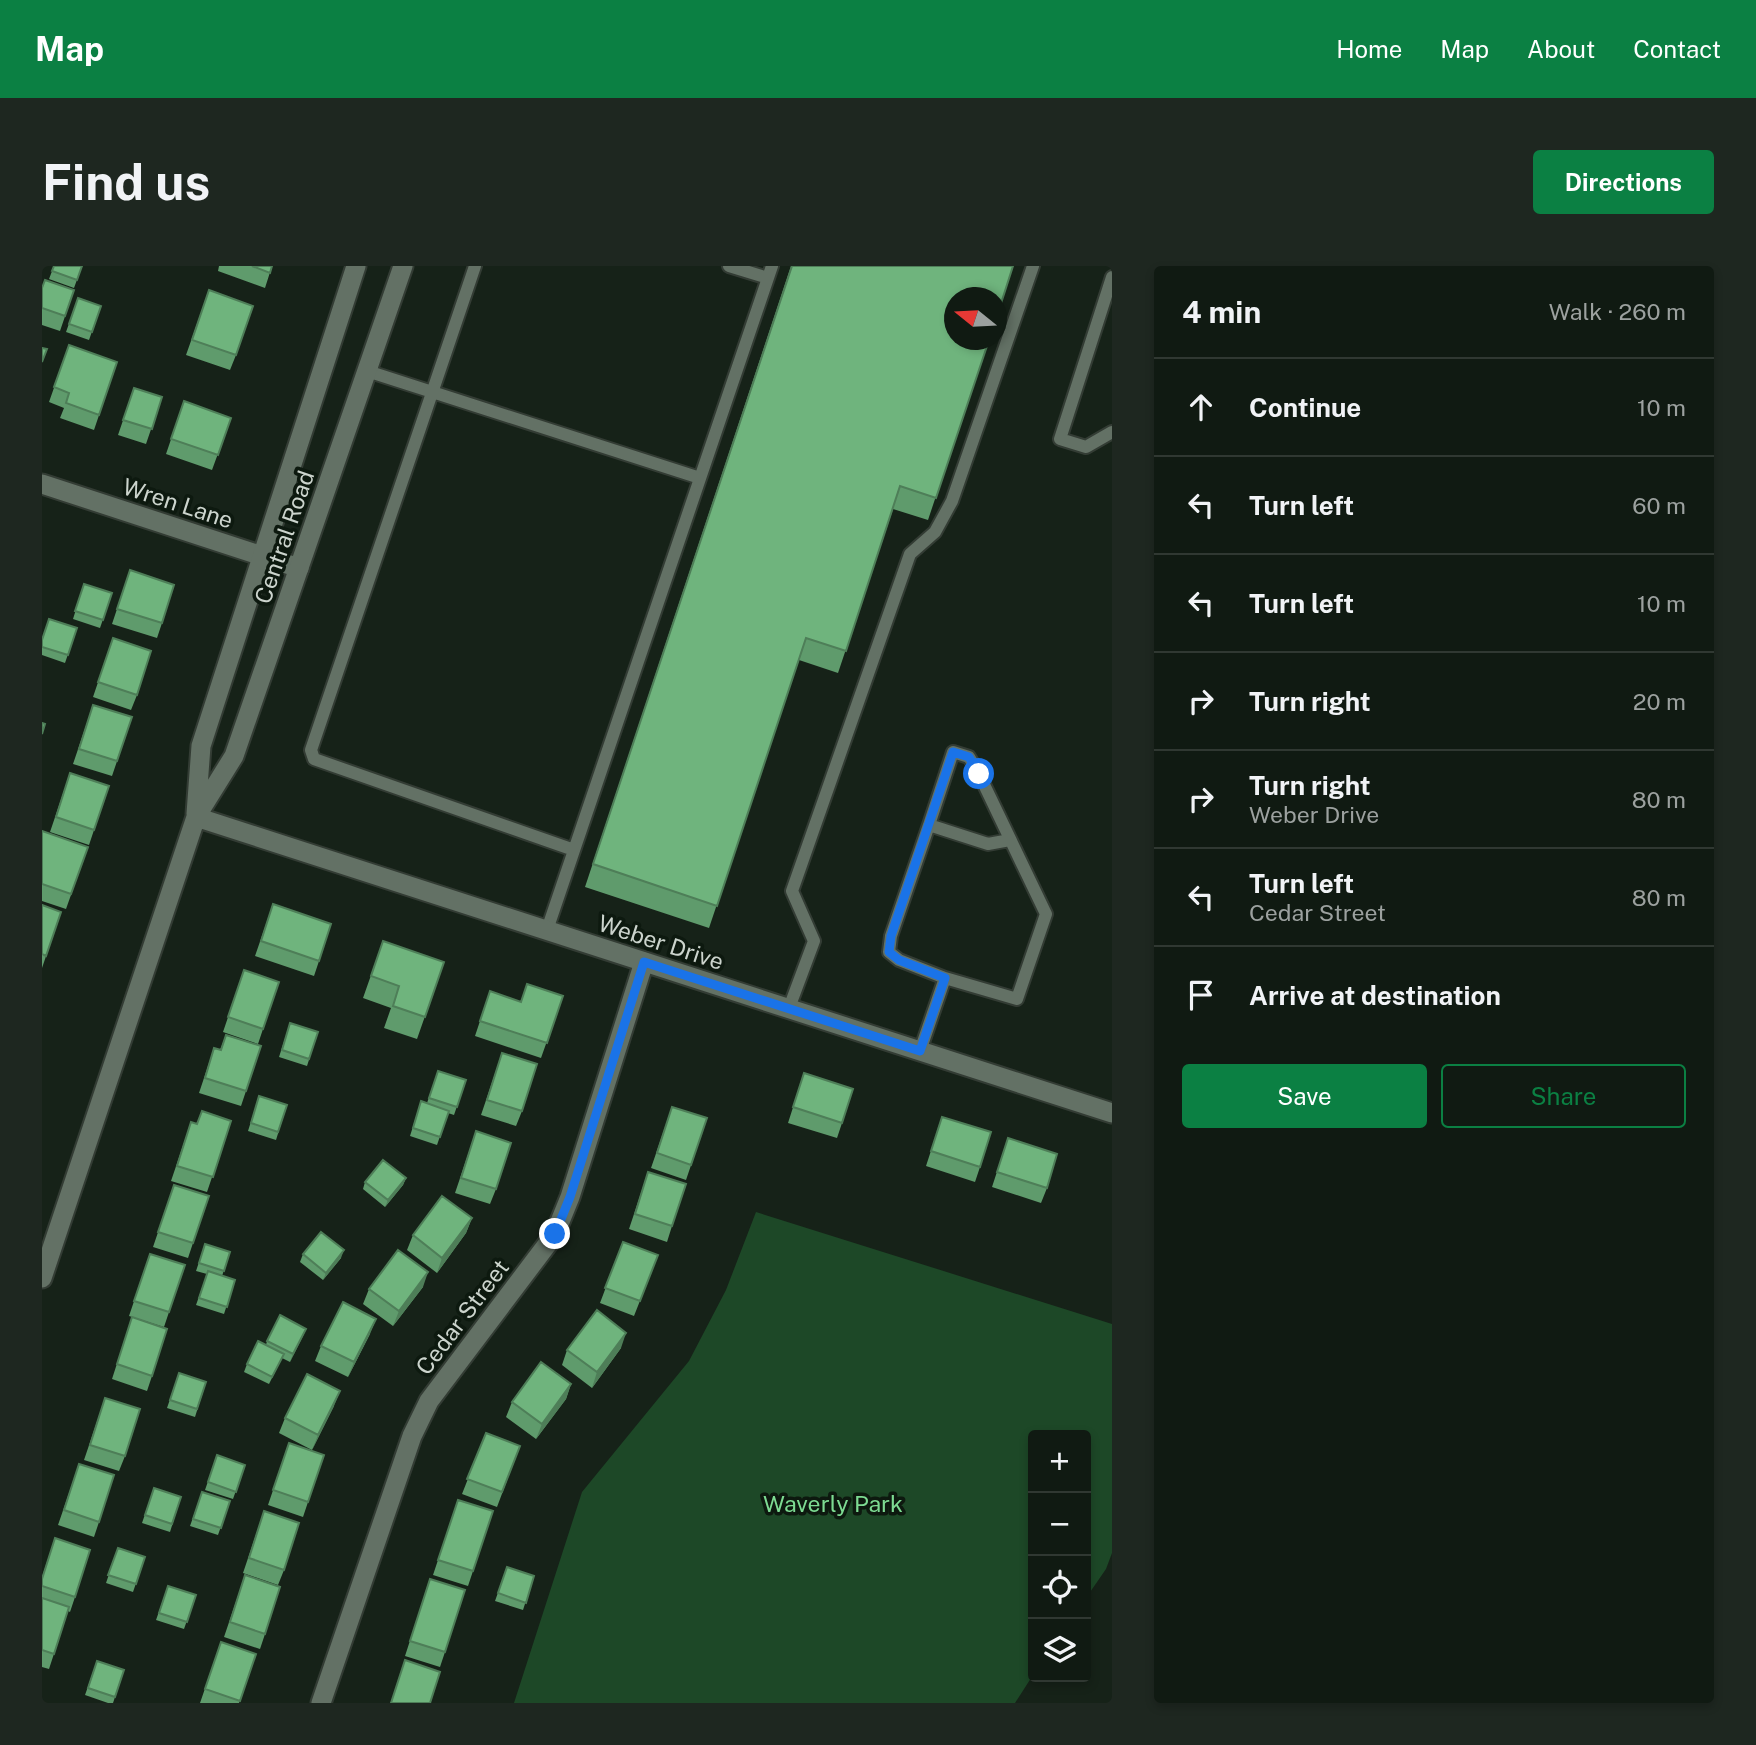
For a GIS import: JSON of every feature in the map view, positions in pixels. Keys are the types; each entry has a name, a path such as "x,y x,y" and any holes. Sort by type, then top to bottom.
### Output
{"street":[{"name":"Central Road","path":"196,817 201,746 356,266"},
{"name":"Central Road","path":"42,1278 196,817 234,756 403,266"},
{"name":"Wren Lane","path":"42,484 299,568"},
{"name":"Weber Drive","path":"196,817 1112,1113"},
{"name":"Cedar Street","path":"321,1703 411,1436 429,1401 555,1234 570,1197 644,962"}],"lane":[{"path":"475,266 311,750 314,760 574,850"},
{"path":"547,930 770,272 729,266"},
{"path":"789,1008 814,941 792,891 910,554 935,532 953,501 1033,266"},
{"path":"1112,277 1060,439 1087,447 1112,432"},
{"path":"367,371 700,478"},
{"path":"953,752 969,757 1010,840 1046,914 1017,999 945,978 899,960 889,952 891,936 953,752"},
{"path":"929,825 988,844 1010,840"},
{"path":"920,1051 945,978"}],"green space":[{"name":"Waverly Park","path":"756,1212 1112,1324 1112,1553 1106,1569 1091,1591 1091,1430 1028,1430 1028,1682 1015,1703 514,1703 582,1492 689,1361 726,1290"}],"building":[{"path":"54,266 82,266 77,280 52,271"},
{"path":"252,266 272,266 270,273"},
{"path":"792,266 1013,266 1006,287 944,287 944,350 986,350 936,498 900,486 846,651 806,638 717,906 593,864"},
{"path":"45,280 74,290 65,316 42,308 42,288"},
{"path":"209,290 253,306 236,355 192,340"},
{"path":"78,298 101,306 92,332 69,324"},
{"path":"69,345 117,362 99,415 66,403 69,393 54,387"},
{"path":"42,348 47,349 42,362"},
{"path":"134,388 162,397 152,429 123,420"},
{"path":"184,401 231,418 218,455 171,439"},
{"path":"130,570 174,585 162,623 117,609"},
{"path":"84,584 112,593 103,620 75,611"},
{"path":"49,619 77,628 68,655 42,647"},
{"path":"113,638 151,651 137,695 98,682"},
{"path":"93,705 132,717 117,761 79,749"},
{"path":"70,773 109,786 94,830 56,817"},
{"path":"42,831 88,847 71,894 42,884"},
{"path":"273,904 331,924 319,961 261,941"},
{"path":"42,905 61,912 46,956 42,954"},
{"path":"383,941 444,962 425,1017 393,1006 399,986 371,976"},
{"path":"244,970 279,982 263,1029 228,1017"},
{"path":"527,984 563,996 547,1043 480,1021 490,991 521,1002"},
{"path":"290,1023 318,1032 309,1059 282,1050"},
{"path":"226,1035 261,1046 246,1091 205,1078 214,1048 221,1050"},
{"path":"502,1053 537,1064 522,1111 487,1100"},
{"path":"438,1071 466,1080 457,1107 429,1098"},
{"path":"804,1073 853,1089 842,1123 793,1107"},
{"path":"259,1096 287,1105 278,1132 251,1123"},
{"path":"421,1101 449,1111 440,1137 413,1128"},
{"path":"672,1107 707,1118 691,1165 657,1153"},
{"path":"202,1111 231,1121 213,1177 177,1166 191,1122 197,1124"},
{"path":"942,1117 991,1132 980,1167 931,1151"},
{"path":"476,1131 511,1143 496,1189 461,1178"},
{"path":"1008,1138 1057,1154 1047,1188 997,1172"},
{"path":"383,1160 406,1178 388,1200 365,1182"},
{"path":"648,1172 686,1184 672,1226 635,1214"},
{"path":"174,1185 209,1196 193,1243 158,1232"},
{"path":"442,1196 472,1218 442,1258 413,1235"},
{"path":"321,1232 344,1250 326,1273 303,1254"},
{"path":"623,1242 658,1255 640,1301 605,1288"},
{"path":"205,1244 230,1252 224,1271 199,1263"},
{"path":"398,1250 428,1272 399,1311 369,1289"},
{"path":"150,1254 185,1265 169,1312 134,1301"},
{"path":"208,1271 235,1280 227,1307 199,1298"},
{"path":"343,1302 376,1319 354,1362 321,1346"},
{"path":"597,1310 626,1333 597,1372 567,1350"},
{"path":"280,1315 306,1329 293,1354 267,1341"},
{"path":"132,1317 167,1329 152,1376 117,1364"},
{"path":"258,1341 284,1354 272,1377 247,1364"},
{"path":"541,1362 571,1384 542,1424 512,1402"},
{"path":"179,1373 206,1382 197,1409 170,1400"},
{"path":"307,1374 340,1391 318,1435 285,1418"},
{"path":"105,1398 140,1409 125,1456 90,1445"},
{"path":"486,1433 520,1446 502,1492 467,1479"},
{"path":"289,1443 324,1455 308,1502 273,1490"},
{"path":"217,1455 245,1465 236,1492 208,1482"},
{"path":"79,1464 114,1475 99,1522 64,1510"},
{"path":"154,1488 181,1497 172,1524 145,1515"},
{"path":"202,1492 230,1501 221,1528 193,1519"},
{"path":"458,1500 493,1511 473,1571 438,1560"},
{"path":"264,1511 299,1523 284,1570 249,1558"},
{"path":"55,1538 90,1550 75,1597 42,1586"},
{"path":"118,1548 145,1557 136,1584 108,1575"},
{"path":"507,1567 534,1576 526,1603 498,1593"},
{"path":"245,1575 280,1587 265,1634 230,1622"},
{"path":"430,1579 465,1590 445,1652 410,1641"},
{"path":"168,1586 196,1595 187,1622 159,1613"},
{"path":"42,1598 69,1607 54,1654 42,1650"},
{"path":"221,1642 256,1654 240,1701 205,1689"},
{"path":"405,1660 440,1672 430,1703 391,1703"},
{"path":"97,1661 124,1670 115,1697 88,1688"}],"route":[{"path":"555,1234 570,1197 644,962 920,1051 945,978 899,960 889,952 891,936 953,752 969,757 979,774"}]}
